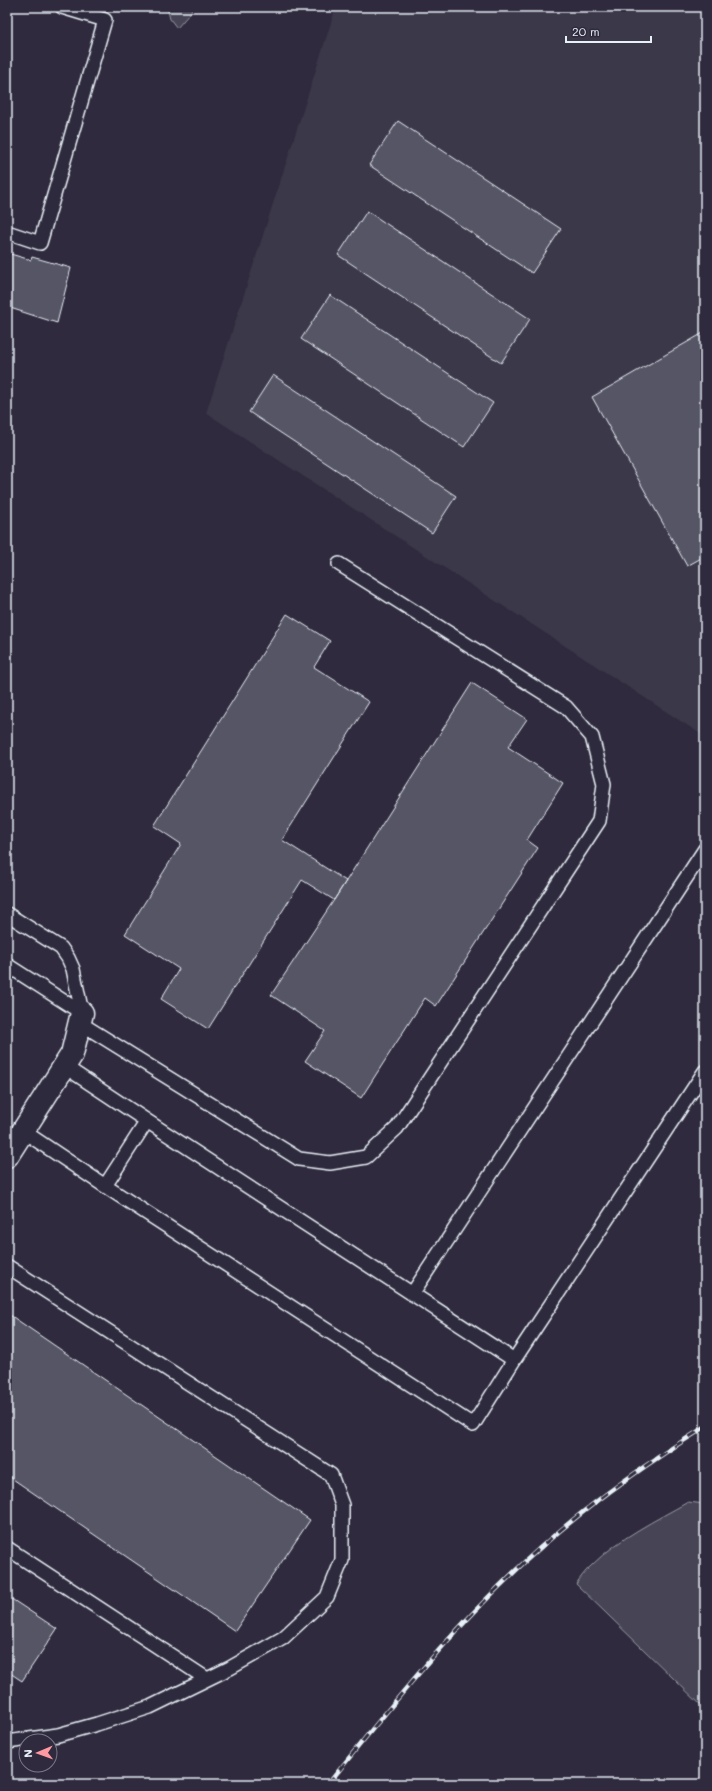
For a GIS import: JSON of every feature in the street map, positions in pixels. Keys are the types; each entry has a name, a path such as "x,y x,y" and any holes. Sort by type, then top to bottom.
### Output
{"street":[{"path":"7,1156 72,1054 81,1018"}],"lane":[{"path":"7,232 40,242 105,20 62,7"},
{"path":"7,965 81,1018 299,1158 330,1163 366,1157 397,1128 599,821 604,784 592,737 566,707 339,564"},
{"path":"412,1294 705,849"},
{"path":"7,914 61,948 68,958 72,969 81,1018"},
{"path":"64,1066 514,1360"},
{"path":"23,1131 473,1425 514,1360 705,1071"},
{"path":"105,1186 147,1121"},
{"path":"7,1266 331,1475 342,1505 343,1538 342,1560 327,1597 283,1638 207,1679 150,1707 58,1736 7,1742"},
{"path":"7,1548 207,1679"}],"shaded area":[{"path":"167,7 193,7 190,13 177,28 170,19"},
{"path":"336,7 705,7 705,737 206,413"},
{"path":"688,1502 705,1504 705,1709 576,1584 590,1567 614,1546 638,1530"}],"building":[{"path":"398,121 561,229 532,273 369,165"},
{"path":"367,211 530,319 501,363 338,255"},
{"path":"7,253 31,260 32,257 71,268 57,323 7,307"},
{"path":"330,295 493,403 464,447 301,339"},
{"path":"705,332 705,556 687,566 592,397"},
{"path":"273,375 456,496 432,533 249,412"},
{"path":"287,614 330,641 314,667 369,702 282,840 346,881 334,900 302,880 208,1029 161,999 179,969 125,934 181,844 154,826"},
{"path":"472,683 527,719 508,747 563,783 527,840 538,848 436,1006 425,998 361,1098 305,1061 325,1031 271,995 334,900"},
{"path":"7,1313 310,1520 235,1631 7,1475"},
{"path":"7,1596 57,1629 22,1681 7,1671"}],"railway":[{"path":"328,1784 439,1650 486,1599 533,1554 580,1514 604,1496 654,1460 705,1427"}]}
